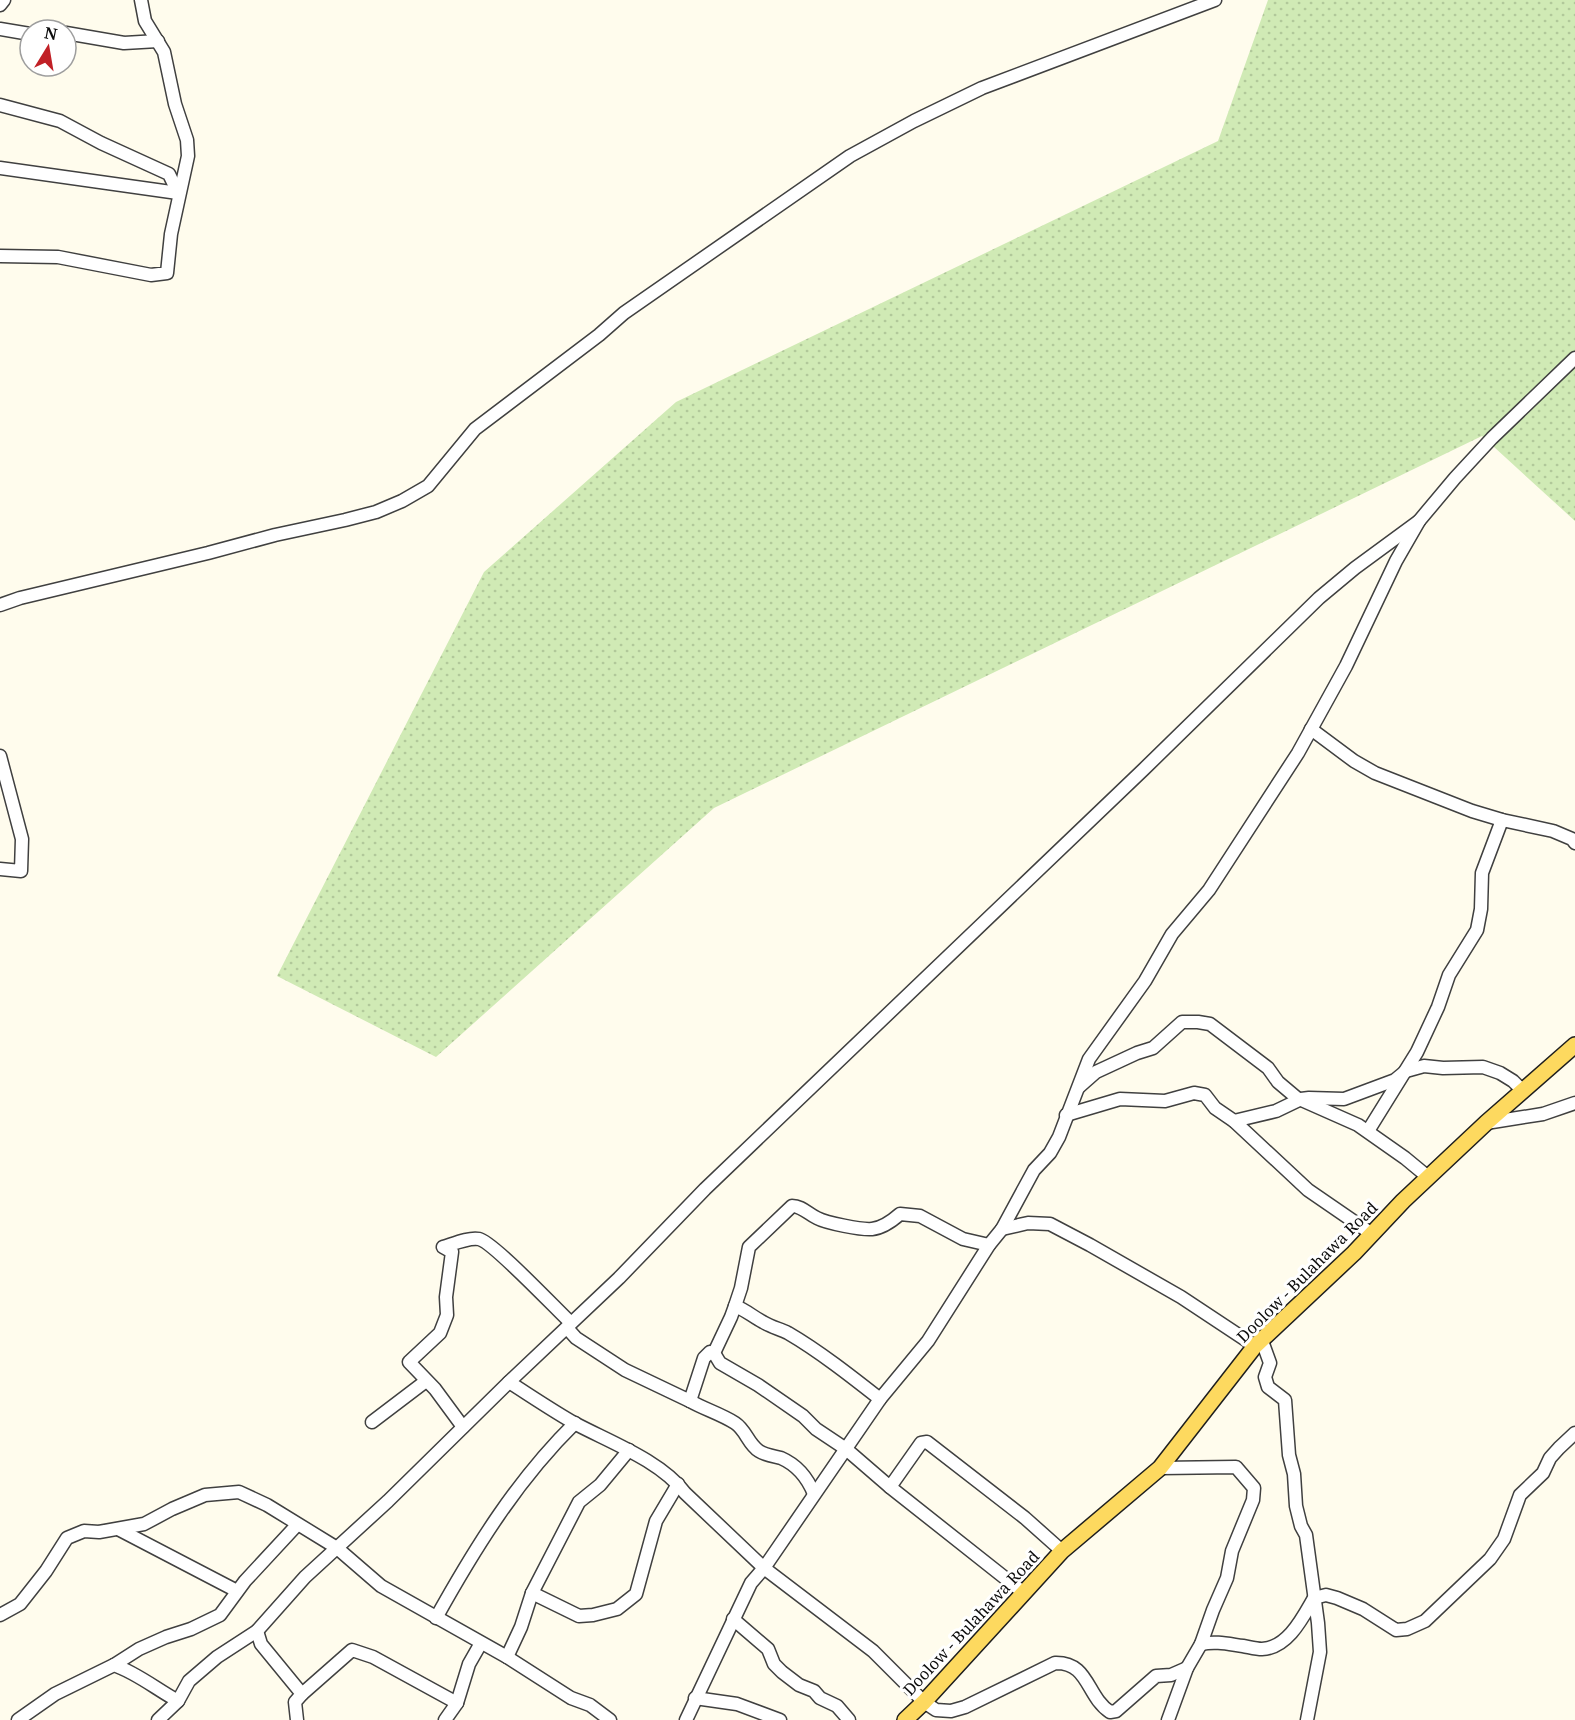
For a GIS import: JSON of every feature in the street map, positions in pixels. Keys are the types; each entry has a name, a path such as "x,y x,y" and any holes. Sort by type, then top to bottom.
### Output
{"main road":[{"name":"Doolow - Bulahawa Road","path":"905,1720 1062,1551 1160,1468 1259,1344 1428,1177 1522,1090 1575,1046"}],"street":[{"path":"0,5 4,0"},
{"path":"0,256 58,257 151,275 167,273 178,193 186,166 187,140 175,104 164,52 145,21 141,0"},
{"path":"0,604 275,535 345,520 376,512 402,501 428,486 475,429 599,335 624,313 850,156 982,88 1215,0"},
{"path":"0,29 18,32"},
{"path":"78,35 124,43 158,41"},
{"path":"0,105 60,121 101,143 169,174 178,193"},
{"path":"0,168 178,193"},
{"path":"686,1720 751,1583 764,1568 880,1399 928,1341 988,1245 1002,1229 1034,1170 1050,1153 1059,1137 1089,1059 1145,981 1172,934 1209,890 1298,753 1346,666 1395,561 1419,521 1492,438 1575,358"},
{"path":"158,1720 178,1701 189,1681 217,1657 257,1631 305,1577 619,1278 705,1189 1144,769 1319,598 1355,568 1419,521"},
{"path":"1311,729 1354,761 1375,773 1472,811 1553,831 1572,839 1575,843"},
{"path":"0,756 22,839 21,871 0,869"},
{"path":"1368,1131 1406,1071 1438,1007 1449,975 1477,930 1481,909 1482,873 1502,820"},
{"path":"1076,1090 1096,1072 1153,1048 1182,1022 1210,1024 1269,1068 1278,1082 1301,1099 1368,1131 1428,1177"},
{"path":"1234,1121 1276,1111 1301,1099 1344,1100 1395,1080 1406,1071 1424,1066 1483,1068 1500,1073 1514,1081 1522,1090"},
{"path":"1066,1114 1120,1099 1165,1101 1194,1093 1205,1095 1215,1108 1234,1121 1308,1190 1372,1234"},
{"path":"1486,1123 1543,1114 1575,1103"},
{"path":"714,1353 731,1317 741,1288 749,1247 792,1206 797,1206 826,1222 871,1229 887,1225 900,1214 920,1216 963,1239 988,1245"},
{"path":"1002,1229 1028,1223 1050,1224 1181,1297 1259,1344 1270,1363 1265,1377 1268,1387 1285,1400 1296,1506 1306,1535 1320,1652 1307,1720"},
{"path":"463,1427 435,1389 409,1362 440,1333 447,1315 446,1297 452,1252 443,1247 480,1239 511,1264 569,1326 576,1338 625,1370 736,1423 743,1429 755,1449 792,1464 808,1480 814,1494"},
{"path":"735,1306 800,1341 880,1399"},
{"path":"690,1401 704,1358 710,1352 714,1353"},
{"path":"714,1353 720,1363 778,1398 846,1449 890,1488 1024,1593"},
{"path":"372,1422 426,1381"},
{"path":"509,1382 575,1423 629,1450 678,1484 764,1568 873,1651 924,1702 936,1710 951,1711 988,1696 1055,1663 1064,1663 1074,1666 1083,1676 1101,1706 1110,1712 1116,1711 1156,1676 1172,1675 1187,1668"},
{"path":"436,1618 472,1554 509,1499 575,1423"},
{"path":"1201,1644 1213,1641 1262,1649 1274,1646 1289,1636 1314,1598 1326,1595 1363,1609 1396,1630 1407,1629 1425,1621 1490,1559 1504,1539 1520,1495 1543,1473 1550,1458 1575,1433"},
{"path":"890,1488 921,1443 927,1442 1025,1518 1062,1551"},
{"path":"1559,1448 1575,1442"},
{"path":"507,1657 521,1627 532,1593 579,1502 600,1485 629,1450"},
{"path":"1160,1468 1236,1467 1254,1488 1253,1500 1232,1551 1227,1578 1212,1610 1201,1644 1187,1668 1168,1720"},
{"path":"532,1593 579,1616 617,1609 636,1594 656,1521 678,1484"},
{"path":"0,1615 20,1604 46,1571 67,1538 84,1531 120,1530 144,1524 205,1495 239,1492 267,1505 337,1548 381,1586 507,1657 571,1698 590,1705 610,1720"},
{"path":"18,1720 55,1694 114,1665 139,1649 220,1615 265,1557 297,1525"},
{"path":"120,1530 237,1592"},
{"path":"733,1619 768,1648 774,1664 782,1672 799,1685 814,1691 820,1698 837,1707 849,1720"},
{"path":"257,1631 261,1644 302,1694"},
{"path":"445,1720 457,1703 469,1664 481,1643"},
{"path":"297,1720 295,1702 352,1650 374,1657 457,1703"},
{"path":"114,1665 132,1671 148,1684 178,1701"},
{"path":"695,1698 737,1704 780,1720"}],"green space":[{"path":"1268,0 1575,0 1575,521 1482,436 714,808 436,1057 277,976 484,572 676,402 1218,141"}]}
